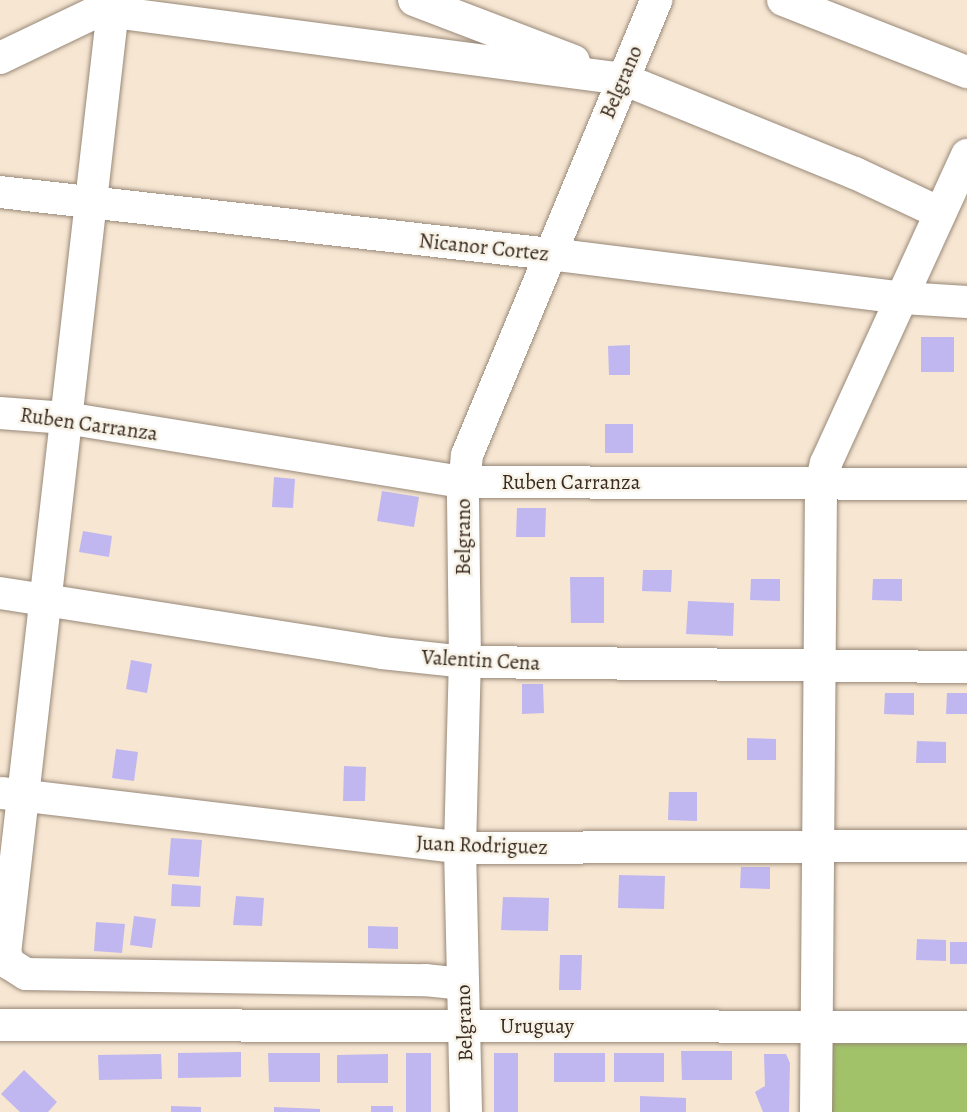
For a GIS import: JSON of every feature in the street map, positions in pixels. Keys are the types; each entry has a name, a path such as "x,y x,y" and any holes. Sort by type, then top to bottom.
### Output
{"street":[{"path":"414,0 622,79 855,173 939,213"},
{"name":"Belgrano","path":"466,1112 460,848 465,662 463,482 471,440 656,0"},
{"path":"783,0 967,72"},
{"path":"0,58 113,6 622,79"},
{"path":"113,6 45,599 11,794 5,953 9,964 17,971 26,974 425,980 462,984"},
{"path":"816,1112 820,483 826,463 967,155"},
{"name":"Nicanor Cortez","path":"0,192 550,254 903,297 967,302"},
{"name":"Ruben Carranza","path":"0,413 66,418 463,482 967,484"},
{"name":"Valentin Cena","path":"0,593 382,653 465,662 967,667"},
{"name":"Juan Rodriguez","path":"11,794 460,848 967,846"},
{"name":"Uruguay","path":"4,1032 465,1026 967,1027"}],"green space":[{"path":"829,1041 967,1042 967,1112 830,1112"}],"building":[{"path":"921,337 954,337 954,372 921,372"},
{"path":"630,345 630,375 609,375 608,346"},
{"path":"605,424 633,424 633,453 605,453"},
{"path":"274,477 295,479 293,508 272,507"},
{"path":"382,491 419,497 414,527 377,521"},
{"path":"517,508 546,508 545,537 516,537"},
{"path":"83,531 112,536 109,557 79,552"},
{"path":"643,570 672,570 671,592 642,591"},
{"path":"570,577 604,577 604,623 571,623"},
{"path":"751,579 780,579 780,601 750,600"},
{"path":"873,579 902,579 902,601 872,600"},
{"path":"688,601 734,603 733,636 686,634"},
{"path":"131,660 152,664 147,693 126,689"},
{"path":"522,684 543,684 544,713 522,714"},
{"path":"885,693 914,693 914,715 884,714"},
{"path":"947,693 967,693 967,714 946,714"},
{"path":"747,738 776,739 776,760 747,760"},
{"path":"917,741 946,742 946,763 916,763"},
{"path":"116,749 138,752 134,781 112,778"},
{"path":"344,766 366,767 365,801 343,801"},
{"path":"669,792 697,792 697,821 668,820"},
{"path":"171,838 202,840 199,877 168,875"},
{"path":"741,867 770,867 770,889 740,888"},
{"path":"619,875 665,876 664,909 618,908"},
{"path":"172,884 201,886 200,907 171,906"},
{"path":"236,896 264,898 262,926 233,925"},
{"path":"503,897 549,898 548,931 501,930"},
{"path":"134,916 156,919 152,948 130,945"},
{"path":"96,922 125,924 122,953 94,951"},
{"path":"368,926 398,927 398,949 368,948"},
{"path":"917,939 946,940 946,961 916,960"},
{"path":"950,942 967,942 967,964 950,964"},
{"path":"560,955 582,955 581,990 559,990"},
{"path":"681,1051 732,1051 732,1080 682,1080"},
{"path":"241,1052 241,1077 178,1078 178,1053"},
{"path":"268,1053 320,1053 320,1082 269,1082"},
{"path":"406,1053 431,1053 431,1112 406,1112"},
{"path":"494,1053 518,1053 518,1112 494,1112"},
{"path":"554,1053 605,1053 605,1082 554,1082"},
{"path":"614,1053 664,1053 664,1082 614,1082"},
{"path":"161,1054 162,1079 99,1080 98,1055"},
{"path":"388,1054 388,1083 337,1083 337,1055"},
{"path":"764,1054 786,1054 790,1063 789,1112 763,1112 755,1092 765,1086"},
{"path":"24,1070 57,1102 48,1112 20,1112 1,1094"},
{"path":"640,1096 686,1098 686,1112 640,1112"},
{"path":"171,1106 201,1107 201,1112 171,1112"},
{"path":"371,1106 393,1106 393,1112 371,1112"},
{"path":"274,1107 320,1109 320,1112 274,1112"}]}
